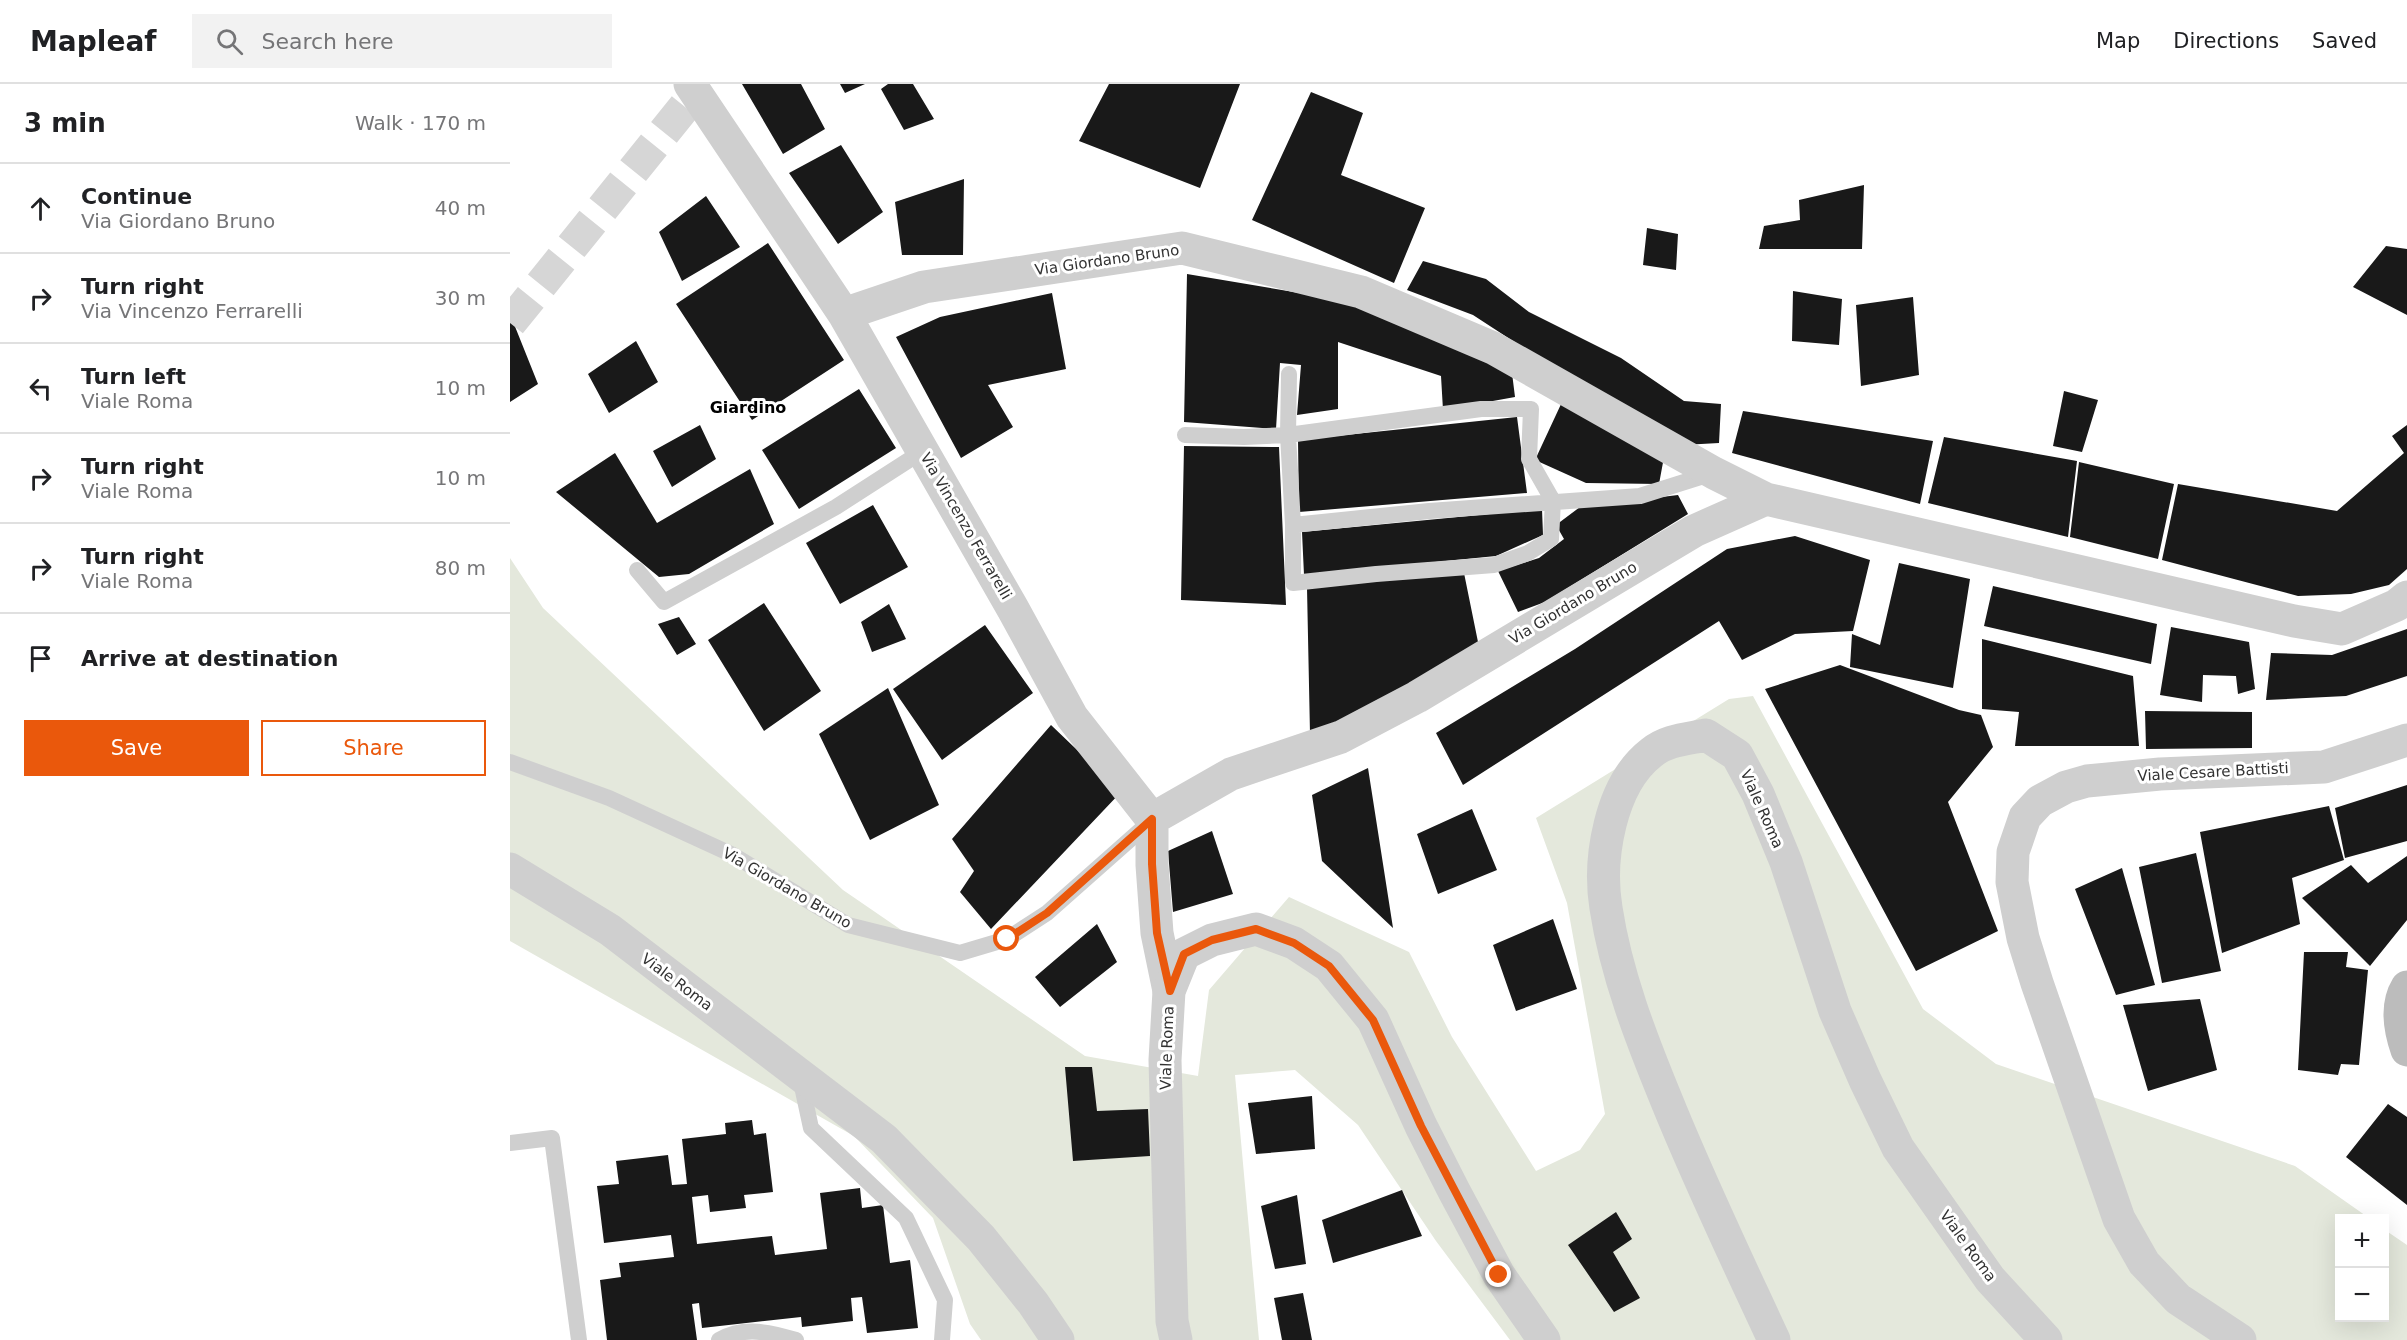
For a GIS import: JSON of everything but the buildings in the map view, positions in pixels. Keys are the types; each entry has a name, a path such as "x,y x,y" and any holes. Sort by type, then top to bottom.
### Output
{"main road":[{"path":"2407,987 2401,998 2402,1034 2407,1050"}],"street":[{"name":"Via Vincenzo Ferrarelli","path":"690,84 844,314 1013,609 1072,717 1152,819"},
{"name":"Via Giordano Bruno","path":"844,314 924,287 1182,248 1361,292 1493,348 1541,395 1766,499"},
{"name":"Via Giordano Bruno","path":"1152,819 1231,774 1341,737 1417,697 1694,531 1766,499"},
{"path":"1766,499 2282,618 2342,629 2397,605 2407,597"},
{"name":"Viale Roma","path":"1774,1340 1688,1154 1645,1048 1619,966 1605,907 1605,859 1611,816 1626,779 1651,752 1674,741 1706,735 1737,755 1758,794 1786,862 1835,1011 1898,1148 1990,1279 2046,1340"},
{"name":"Viale Cesare Battisti","path":"2240,1340 2178,1299 2144,1263 2119,1219 2023,938 2012,882 2013,852 2025,817 2040,801 2066,787 2087,781 2160,774 2324,767 2407,740"},
{"path":"1152,819 1152,864 1157,933 1170,991"},
{"name":"Viale Roma","path":"510,869 610,930 884,1139 981,1238 1033,1303 1058,1340"},
{"name":"Viale Roma","path":"1173,1325 1165,1060 1170,991 1184,954 1212,940 1256,929 1294,943 1329,966 1373,1020 1421,1126 1454,1191 1499,1275 1544,1340"},
{"path":"1173,1325 1196,1340"}],"lane":[{"path":"1185,435 1244,437 1288,435 1481,409 1541,395 1529,459 1553,501 1551,539 1528,553 1494,565 1293,583 1293,525 1288,435 1289,374"},
{"path":"637,570 664,602 836,507 923,451"},
{"path":"1293,525 1640,495 1714,473"},
{"name":"Via Giordano Bruno","path":"510,762 609,798 733,855 848,925 960,953 1007,939 1047,913 1152,819"},
{"path":"800,1075 810,1128 906,1218 945,1300 942,1340"},
{"path":"510,1143 552,1138 579,1340"},
{"path":"719,1340 730,1333 763,1330 796,1340"}],"shaded area":[{"path":"510,558 543,608 843,890 1085,1056 1198,1076 1209,990 1289,897 1409,952 1452,1037 1536,1171 1580,1150 1605,1114 1567,903 1536,818 1729,699 1753,696 1923,1009 1996,1064 2295,1166 2363,1214 2335,1214 2335,1322 2389,1322 2389,1233 2407,1245 2407,1340 1510,1340 1436,1241 1358,1125 1295,1070 1235,1075 1259,1340 981,1340 970,1324 933,1218 854,1136 510,941"}],"tunnel":[{"path":"510,323 703,84"}],"district":[{"name":"Giardino","path":"748,407"}],"route":[{"path":"1007,939 1047,913 1152,819 1152,864 1157,933 1170,991 1184,954 1212,940 1256,929 1294,943 1329,966 1373,1020 1421,1126 1499,1275"}]}
